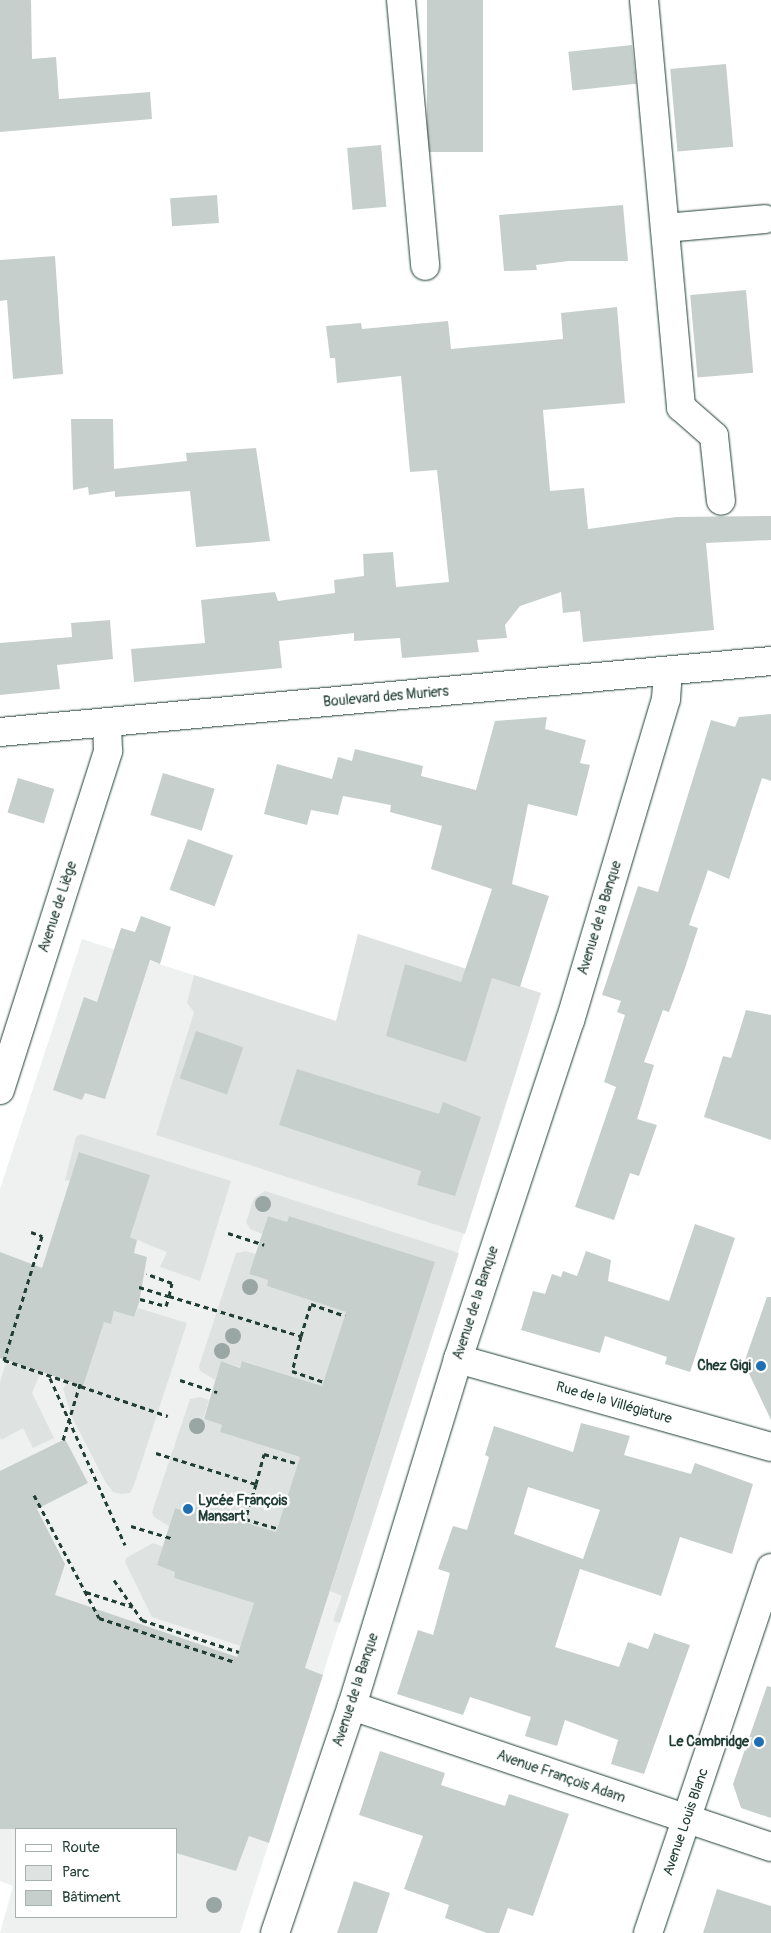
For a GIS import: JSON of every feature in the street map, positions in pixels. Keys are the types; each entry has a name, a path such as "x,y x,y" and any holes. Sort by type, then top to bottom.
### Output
{"street":[{"path":"401,0 425,266"},
{"path":"644,0 681,406 714,436 721,501"},
{"path":"665,228 765,219"},
{"name":"Boulevard des Muriers","path":"0,732 771,661"},
{"name":"Avenue de la Banque","path":"276,1933 352,1706 458,1359 570,1021 666,699 668,671"},
{"name":"Avenue de Liège","path":"0,1090 108,751 107,722"},
{"name":"Rue de la Villégiature","path":"458,1359 771,1447"},
{"name":"Avenue Louis Blanc","path":"648,1933 688,1819 771,1568"},
{"name":"Avenue François Adam","path":"352,1706 771,1847"}],"path":[{"path":"31,1232 42,1236 4,1360 50,1378 168,1416"},
{"path":"228,1233 264,1245"},
{"path":"140,1299 166,1306 172,1283 148,1274"},
{"path":"139,1287 301,1336"},
{"path":"324,1382 292,1371 311,1304 345,1316"},
{"path":"50,1378 126,1545"},
{"path":"180,1380 217,1392"},
{"path":"63,1440 80,1384"},
{"path":"156,1453 256,1484"},
{"path":"277,1528 245,1519 264,1454 298,1464"},
{"path":"34,1495 99,1618 235,1662"},
{"path":"131,1526 171,1538"},
{"path":"114,1580 142,1620 239,1652"},
{"path":"85,1591 133,1607"}],"shaded area":[{"name":"Lycée François Mansart","path":"358,934 541,993 240,1933 0,1933 13,1886 0,1881 0,1189 82,939 336,1021"}],"green space":[{"path":"358,934 541,993 465,1234 156,1135 194,1012 187,1003 194,975 336,1021"},
{"path":"81,1134 231,1181 200,1281 160,1267 167,1252 130,1237 149,1175 80,1152 70,1181 65,1180 76,1137"},
{"path":"265,1191 459,1253 340,1623 333,1621 342,1596 330,1591 435,1262 289,1216 287,1222 268,1216 262,1234 250,1229 246,1222 254,1198"},
{"path":"246,1251 256,1254 249,1274 268,1280 267,1286 346,1312 322,1386 243,1361 240,1367 221,1361 215,1380 200,1371 199,1366 236,1253"},
{"path":"138,1308 187,1323 134,1485 130,1493 122,1494 113,1492 106,1483 73,1419 63,1389 104,1322 111,1324 114,1311 134,1317"},
{"path":"12,1362 41,1371 32,1393 54,1438 33,1448 23,1428 1,1440 0,1437 0,1382 5,1366"},
{"path":"200,1397 209,1400 203,1419 222,1425 220,1432 300,1457 276,1532 197,1507 194,1514 175,1508 169,1526 154,1517 152,1512 190,1399"},
{"path":"153,1543 163,1547 157,1565 175,1572 174,1578 254,1603 241,1646 152,1617 125,1562 126,1558"}],"building":[{"path":"0,0 31,0 32,59 56,57 59,99 150,92 152,119 0,132"},
{"path":"427,0 483,0 483,152 427,152"},
{"path":"632,45 636,84 572,90 568,52"},
{"path":"726,64 733,147 677,152 670,69"},
{"path":"381,145 386,207 353,210 347,148"},
{"path":"217,195 219,223 172,226 170,198"},
{"path":"623,205 628,261 569,261 536,265 537,270 504,271 499,215"},
{"path":"55,256 63,374 13,379 7,300 0,301 0,260"},
{"path":"746,290 753,373 697,378 690,295"},
{"path":"617,307 625,403 543,410 550,491 584,488 588,529 676,517 771,516 771,540 706,543 714,630 583,642 580,611 563,613 561,592 520,606 505,625 507,638 477,640 479,652 402,658 400,638 354,641 354,633 279,641 282,668 134,682 131,649 205,643 201,600 275,592 278,601 335,593 334,580 364,576 363,554 393,552 396,587 449,582 437,470 410,472 401,376 337,383 335,358 330,358 326,326 361,323 362,329 448,321 451,349 563,339 561,313"},
{"path":"71,419 113,419 114,469 187,461 186,453 256,448 270,541 196,547 190,491 115,497 115,491 89,495 88,487 73,490"},
{"path":"110,620 113,659 57,665 60,689 0,695 0,643 72,637 71,623"},
{"path":"771,714 771,781 762,778 729,879 708,870 689,925 698,928 685,968 669,1012 663,1010 644,1062 654,1065 637,1119 657,1125 639,1176 630,1173 614,1220 575,1207 616,1087 604,1082 625,1015 617,1012 621,1001 602,995 638,886 658,892 711,720 735,727 739,717"},
{"path":"547,717 545,729 586,740 580,763 590,765 577,816 528,804 512,884 549,896 520,987 492,978 466,1062 386,1036 405,964 461,982 492,889 431,869 442,826 390,812 391,805 343,796 338,815 311,810 307,825 264,814 277,764 332,779 338,757 352,761 355,749 423,766 421,776 476,790 495,721"},
{"path":"163,773 215,789 202,831 150,815"},
{"path":"18,778 54,789 44,824 7,812"},
{"path":"188,839 233,855 215,906 170,890"},
{"path":"141,916 171,927 160,964 150,960 105,1099 85,1093 82,1100 53,1090 84,997 97,1002 121,928 135,932"},
{"path":"746,1010 771,1015 771,1140 704,1117 723,1056 731,1058"},
{"path":"196,1031 243,1047 227,1095 180,1078"},
{"path":"297,1069 439,1114 443,1102 481,1117 455,1196 417,1185 421,1171 279,1125"},
{"path":"79,1152 150,1175 130,1237 137,1240 134,1253 147,1257 139,1303 134,1317 114,1311 111,1324 104,1322 83,1386 0,1358 0,1252 42,1268"},
{"path":"268,1216 287,1222 289,1216 435,1262 305,1668 323,1675 269,1843 249,1836 236,1871 178,1854 178,1828 0,1829 0,1471 65,1439 88,1483 37,1509 65,1564 55,1595 237,1657 254,1603 174,1578 175,1572 157,1565 175,1508 194,1514 196,1507 276,1532 300,1457 220,1432 222,1425 204,1419 221,1361 240,1368 242,1361 322,1386 346,1312 267,1286 268,1280 249,1274"},
{"path":"695,1224 735,1238 690,1372 665,1364 667,1357 605,1336 600,1353 521,1330 533,1291 545,1294 552,1274 561,1277 563,1271 577,1276 586,1251 611,1260 608,1281 669,1301"},
{"name":"Chez Gigi","path":"767,1297 771,1297 771,1420 744,1363"},
{"path":"581,1423 630,1436 624,1455 691,1474 695,1463 753,1484 732,1554 680,1537 661,1596 580,1569 555,1647 619,1667 628,1642 648,1649 654,1633 690,1645 644,1774 611,1764 618,1740 565,1720 557,1746 525,1736 531,1717 470,1697 463,1715 397,1694 418,1630 433,1635 450,1573 438,1569 453,1526 467,1530 489,1457 485,1455 494,1426 573,1452","holes":["528,1487 600,1510 583,1559 514,1534"]},
{"name":"Le Cambridge","path":"767,1686 771,1687 771,1818 741,1808 733,1784"},
{"path":"380,1751 445,1773 441,1785 505,1806 509,1794 569,1814 533,1916 508,1908 499,1933 487,1933 445,1918 449,1905 404,1889 423,1836 359,1815"},
{"path":"354,1881 390,1893 377,1933 337,1933"},
{"path":"717,1889 771,1906 771,1933 703,1933"}],"place":[{"name":"Chez Gigi","path":"761,1366"},
{"name":"Lycée François Mansart","path":"188,1509"},
{"name":"Le Cambridge","path":"759,1742"}]}
